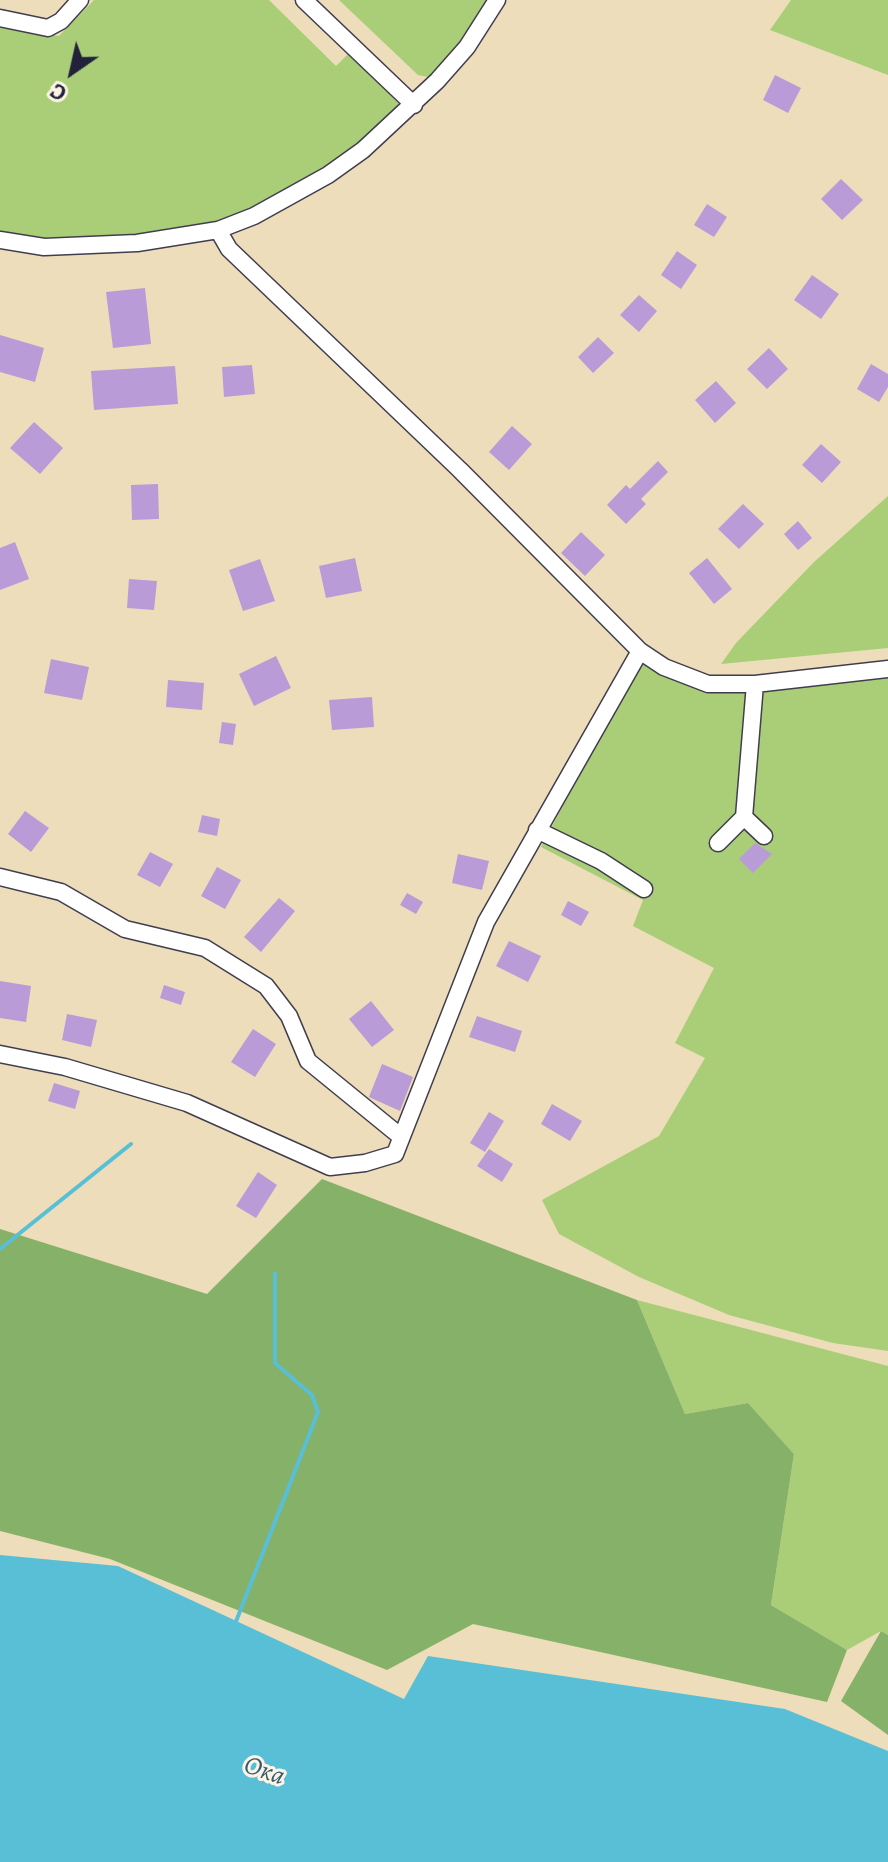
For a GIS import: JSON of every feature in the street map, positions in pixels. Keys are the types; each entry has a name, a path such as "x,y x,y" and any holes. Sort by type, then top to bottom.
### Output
{"street":[{"path":"0,18 48,28 61,21 80,0"},
{"path":"304,0 414,105"},
{"path":"0,240 44,247 96,247 218,230 254,216 328,175 363,150 414,105 467,47 497,0"},
{"path":"218,230 229,249 460,470 640,651 664,667 708,684 755,684 888,669"},
{"path":"0,1054 65,1067 187,1103 330,1167 365,1163 395,1154 486,922 640,651"},
{"path":"718,843 744,817 755,684"},
{"path":"744,817 764,836"},
{"path":"537,830 601,861 644,889"},
{"path":"0,877 61,892 125,929 205,948 266,986 289,1016 308,1061 400,1136"}],"green space":[{"path":"94,0 269,0 336,66 348,54 398,103 399,111 328,169 250,212 182,231 57,243 0,233 0,27 59,36"},
{"path":"339,0 489,0 465,40 437,72 428,77 418,75"},
{"path":"791,0 888,0 888,75 770,30"},
{"path":"888,496 888,648 721,664 736,643 814,562"},
{"path":"643,655 708,683 888,677 888,1351 833,1343 729,1315 639,1277 559,1234 542,1200 659,1136 705,1058 675,1043 714,968 633,926 643,900 541,847"},
{"path":"322,1179 637,1300 685,1414 748,1403 794,1454 771,1605 847,1650 827,1702 473,1624 387,1670 110,1559 0,1531 0,1229 207,1294"},
{"path":"637,1300 888,1366 888,1635 881,1631 847,1650 771,1605 794,1454 748,1403 685,1414"},
{"path":"881,1631 888,1635 888,1735 841,1701"}],"water":[{"name":"Ока","path":"0,1555 118,1566 404,1699 428,1656 785,1709 888,1751 888,1862 0,1862"}],"building":[{"path":"775,75 801,88 788,113 763,100"},
{"path":"841,179 863,200 842,220 821,199"},
{"path":"707,204 727,217 714,237 694,225"},
{"path":"677,251 697,265 681,289 661,275"},
{"path":"812,275 839,294 821,319 794,300"},
{"path":"145,288 151,344 113,348 106,292"},
{"path":"639,295 657,311 639,332 620,315"},
{"path":"0,335 44,348 35,382 0,372"},
{"path":"598,337 614,353 593,373 578,357"},
{"path":"769,348 788,369 767,389 747,369"},
{"path":"871,364 888,374 888,387 879,402 857,389"},
{"path":"252,365 255,394 224,397 222,367"},
{"path":"175,366 178,404 94,410 91,371"},
{"path":"716,381 736,403 715,423 695,400"},
{"path":"34,422 63,448 40,474 10,448"},
{"path":"512,426 532,444 509,470 489,452"},
{"path":"821,444 841,462 822,483 802,465"},
{"path":"658,461 668,472 641,499 646,504 626,524 607,505 626,485 630,489"},
{"path":"158,484 159,519 132,520 131,485"},
{"path":"743,504 764,524 739,549 718,529"},
{"path":"798,521 812,538 798,550 784,534"},
{"path":"581,532 605,555 585,576 561,553"},
{"path":"15,542 29,579 0,590 0,548"},
{"path":"355,558 362,591 326,598 319,566"},
{"path":"707,558 732,589 714,604 689,573"},
{"path":"260,559 275,601 243,611 229,570"},
{"path":"129,579 157,581 154,610 127,608"},
{"path":"276,656 291,688 254,706 239,674"},
{"path":"51,659 89,667 82,700 44,693"},
{"path":"168,680 204,683 202,710 166,707"},
{"path":"372,697 374,727 332,730 329,700"},
{"path":"222,722 236,724 233,745 219,743"},
{"path":"25,811 49,828 31,852 8,834"},
{"path":"202,815 220,819 217,836 198,832"},
{"path":"755,843 772,854 753,873 739,859"},
{"path":"150,852 173,864 160,887 137,875"},
{"path":"458,854 489,861 482,890 452,883"},
{"path":"217,867 241,880 225,909 201,896"},
{"path":"407,893 423,902 416,914 400,905"},
{"path":"279,898 295,911 261,952 244,937"},
{"path":"568,901 589,912 581,926 561,915"},
{"path":"509,941 541,956 528,982 496,966"},
{"path":"0,981 31,986 26,1022 0,1018"},
{"path":"164,985 185,992 181,1005 160,998"},
{"path":"371,1001 394,1030 372,1047 349,1019"},
{"path":"67,1014 97,1020 91,1047 62,1040"},
{"path":"477,1016 522,1031 515,1052 469,1037"},
{"path":"253,1029 276,1044 255,1077 231,1062"},
{"path":"382,1064 413,1077 400,1111 369,1097"},
{"path":"54,1083 80,1091 75,1109 48,1101"},
{"path":"552,1104 582,1121 570,1141 541,1124"},
{"path":"489,1112 504,1121 485,1152 470,1143"},
{"path":"489,1149 513,1164 502,1182 477,1166"},
{"path":"258,1172 277,1185 256,1218 236,1206"}],"waterway":[{"path":"0,1249 131,1144"},
{"path":"235,1624 318,1412 312,1395 275,1363 275,1273"}]}
